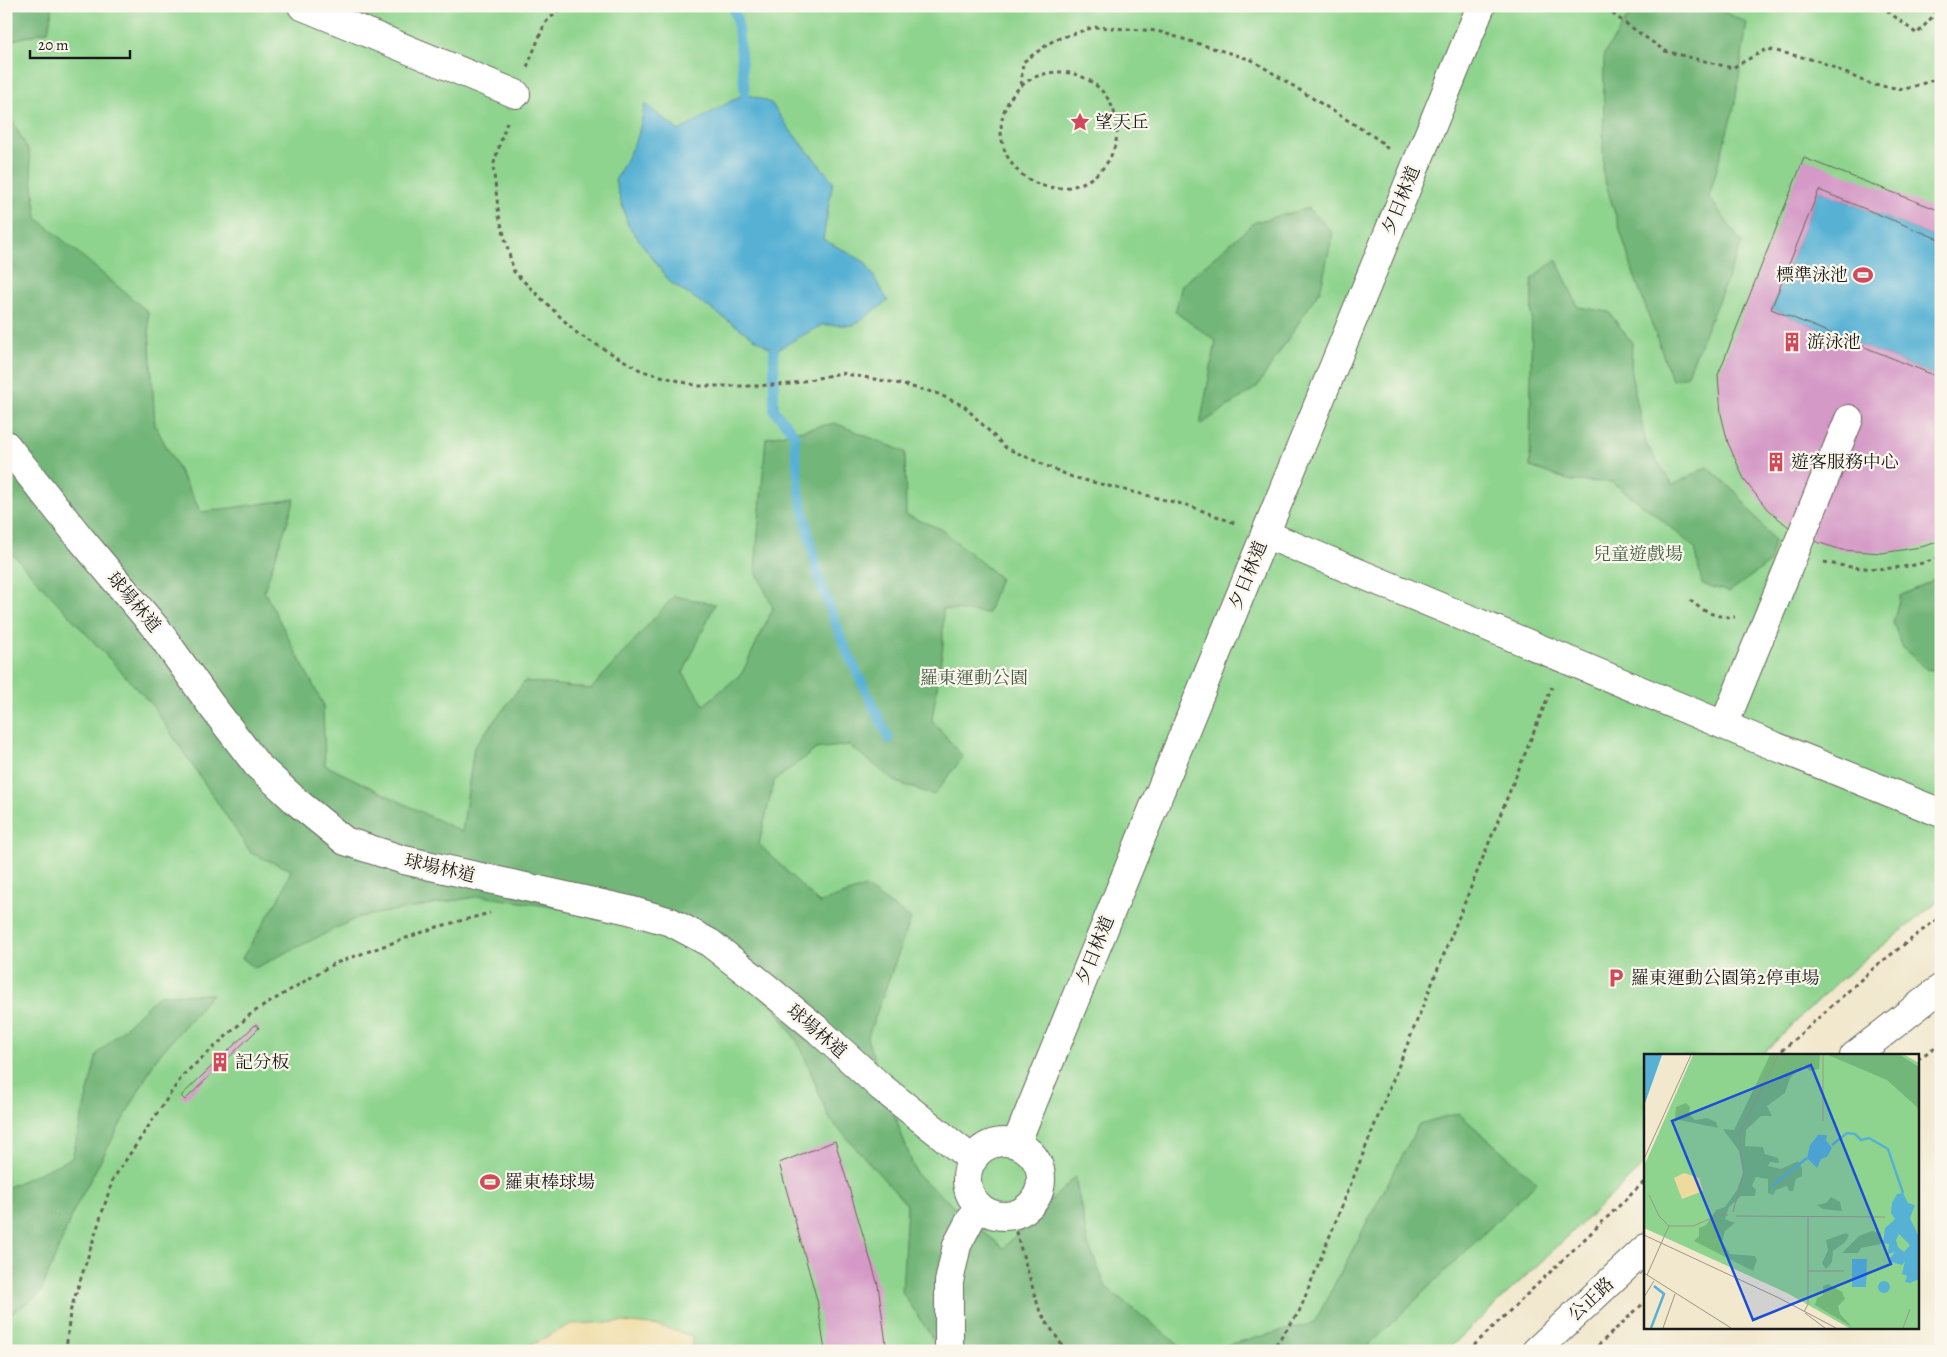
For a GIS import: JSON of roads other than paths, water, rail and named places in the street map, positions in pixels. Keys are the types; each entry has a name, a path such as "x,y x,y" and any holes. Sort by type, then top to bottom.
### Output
{"street":[{"path":"302,6 516,94"},
{"name":"夕日林道","path":"1016,1144 1481,6"},
{"path":"1724,725 1792,555 1850,419"},
{"name":"球場林道","path":"6,446 81,539 160,632 211,705 257,765 297,802 345,841 404,860 628,910 671,922 710,943 754,977 818,1030 882,1087 973,1160"},
{"path":"1265,534 1941,814"},
{"path":"1857,1054 1941,988"},
{"path":"1004,1142 1016,1144 1034,1158 1040,1170 1041,1182 1038,1193 1032,1203 1012,1216 1000,1216 988,1212 978,1205 971,1195 967,1184 968,1171 973,1160 981,1150 991,1144 1004,1142"},
{"path":"949,1351 949,1282 957,1245 978,1205"},
{"name":"公正路","path":"1536,1351 1644,1250"}],"water":[{"path":"745,93 771,103 790,130 833,181 823,239 865,262 888,301 854,325 822,325 774,351 670,282 628,225 615,181 638,136 645,104 679,131"},
{"name":"標準泳池","path":"1819,190 1941,240 1941,378 1771,309"}],"waterway":[{"path":"732,6 737,19 745,93"},
{"path":"774,351 774,410 794,434 800,495 818,576 844,645 889,739"}],"place":[{"name":"望天丘","path":"1080,122"},
{"name":"標準泳池","path":"1863,275"},
{"name":"游泳池","path":"1792,342"},
{"name":"遊客服務中心","path":"1776,462"},
{"name":"羅東運動公園第2停車場","path":"1616,978"},
{"name":"記分板","path":"220,1062"},
{"name":"羅東棒球場","path":"490,1182"}],"park label":[{"name":"兒童遊戲場","path":"1638,554"},
{"name":"羅東運動公園","path":"974,678"}]}
